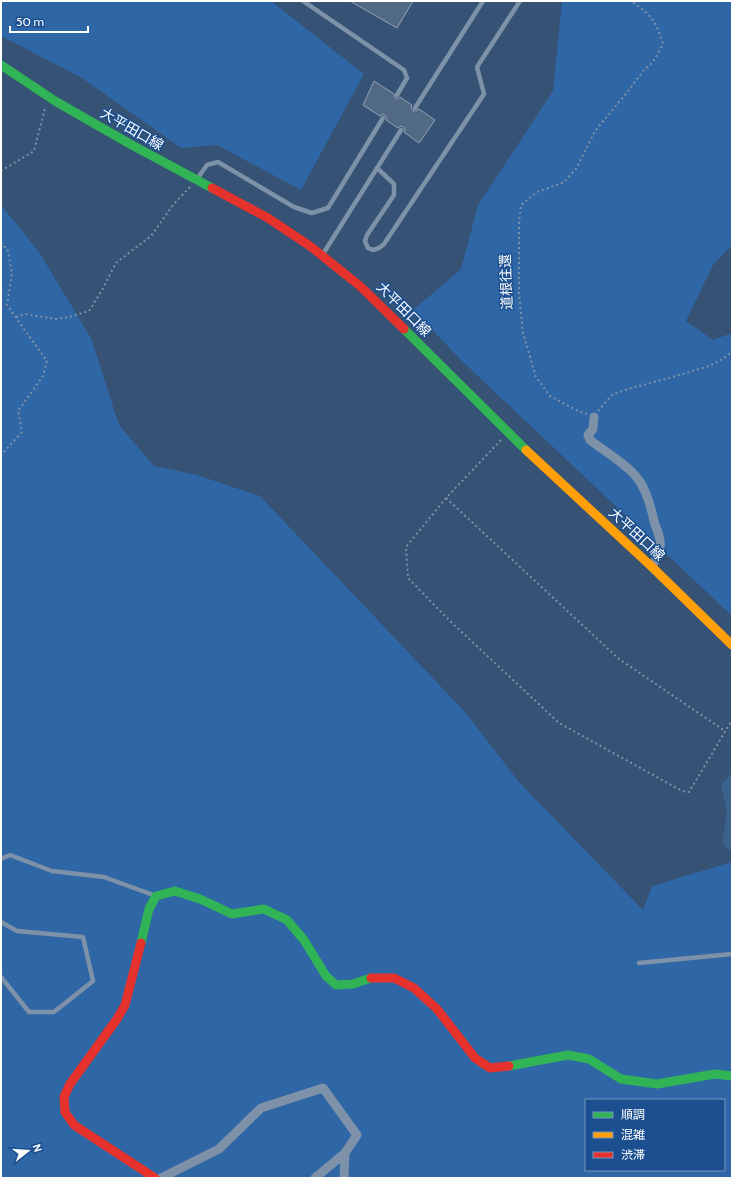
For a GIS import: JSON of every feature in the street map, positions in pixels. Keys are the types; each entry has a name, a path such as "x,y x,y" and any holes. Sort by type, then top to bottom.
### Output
{"street":[{"name":"大平田口線","path":"1,65 48,96 130,144 268,218 310,246 360,286 508,432 652,567 732,645"},
{"path":"594,417 592,429 588,435 590,440 624,465 638,478 645,490 661,542 659,553 652,567"},
{"path":"155,1178 74,1125 65,1112 64,1097 70,1084 117,1019 125,1005 149,909 156,896 175,891 200,898 232,914 264,909 287,920 304,940 326,976 336,985 353,984 372,978 394,978 414,988 437,1009 475,1058 490,1068 516,1066 568,1055 589,1059 622,1079 657,1084 715,1074 732,1076"},
{"path":"161,1178 219,1148 261,1108 323,1088 357,1135 345,1153 315,1178"},
{"path":"344,1178 345,1153"}],"lane":[{"path":"303,1 404,70 407,78 396,95"},
{"path":"416,108 483,1"},
{"path":"377,168 394,184 394,195 367,235 365,241 368,248 373,250 384,244 484,94 477,67 520,1"},
{"path":"196,180 206,165 218,162 294,207 312,212 328,208 383,118"},
{"path":"322,256 401,130"},
{"path":"1,859 10,855 52,871 104,877 156,896"},
{"path":"1,922 17,931 83,937 93,981 54,1012 29,1012 1,977"},
{"path":"639,963 732,954"}],"path":[{"name":"道根往還","path":"594,417 576,410 550,396 536,377 523,333 519,294 519,223 521,206 528,198 537,192 564,182 576,170 595,130 644,70 653,62 663,44 659,29 649,13 631,1"},
{"path":"1,171 34,151 48,96"},
{"path":"16,317 25,314 56,319 89,311 116,263 151,236 173,206 196,180"},
{"path":"1,242 8,251 12,274 7,305 47,361 43,376 18,411 22,432 1,455"},
{"path":"594,417 612,396 628,389 709,366 732,352"},
{"path":"508,432 446,498 406,547 408,578 450,621 559,723 682,791 689,792 732,720"},
{"path":"446,498 619,659 725,731"}],"shaded area":[{"path":"1,1 271,1 364,74 301,190 217,145 181,148 82,78 1,36"},
{"path":"562,1 732,1 732,245 713,265 686,321 713,340 732,333 732,616 463,362 413,310 461,269 478,205 553,91"},
{"path":"1,205 39,252 91,338 119,425 154,466 197,475 260,496 466,713 519,782 643,910 652,886 732,862 732,1178 1,1178"},
{"path":"732,773 732,850 730,851 722,843 727,812 721,785"}],"building":[{"path":"350,1 413,1 397,28"},
{"path":"374,81 394,94 395,98 397,99 400,97 412,105 411,108 413,111 419,109 435,120 419,143 404,132 405,130 403,127 401,126 398,128 386,120 387,118 385,115 383,114 380,116 363,105"}],"traffic: fast":[{"path":"1,65 55,101 130,144 212,188"},
{"path":"404,329 526,450"},
{"path":"141,943 149,909 156,896 175,891 200,899 232,914 264,909 287,920 304,940 326,976 336,985 353,984 371,978"},
{"path":"509,1066 568,1055 589,1059 621,1079 657,1084 715,1074 732,1076"}],"traffic: slow":[{"path":"526,450 652,567 732,645"}],"traffic: jam":[{"path":"212,188 268,218 310,246 360,286 404,329"},
{"path":"141,943 125,1005 117,1019 70,1084 64,1097 65,1112 74,1125 155,1178"},
{"path":"371,978 394,978 414,988 437,1009 475,1058 490,1068 509,1066"}]}
